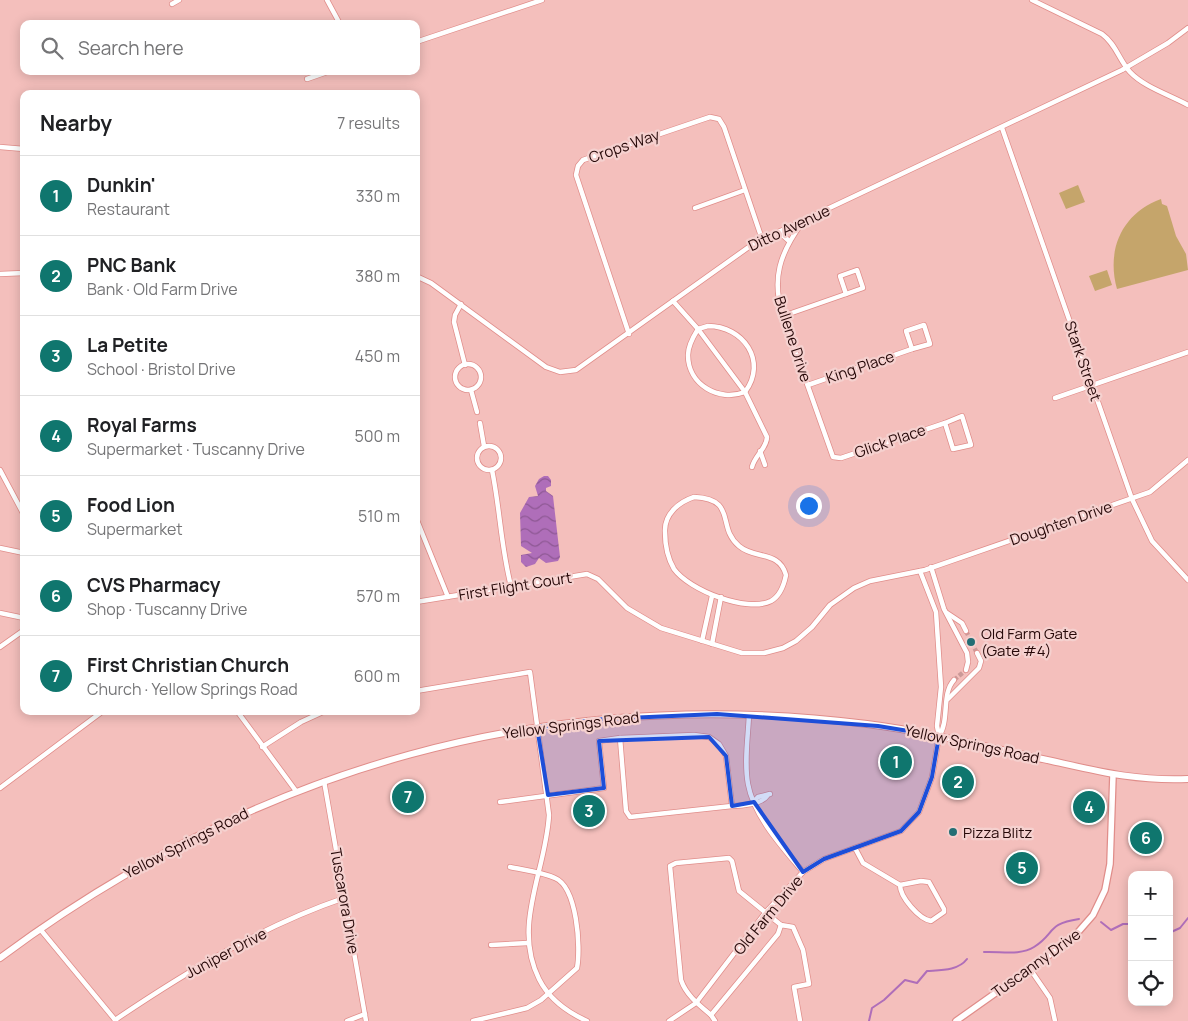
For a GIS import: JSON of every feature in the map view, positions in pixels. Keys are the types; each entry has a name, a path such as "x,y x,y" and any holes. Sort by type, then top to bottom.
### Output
{"main road":[{"name":"Yellow Springs Road","path":"0,958 40,928 121,876 191,837 296,791 430,749 537,728 643,716 749,715 864,724 939,736 1113,775 1155,780 1188,779"}],"street":[{"path":"172,4 179,0"},
{"path":"327,0 338,20"},
{"path":"420,41 542,0"},
{"path":"1035,0 1102,34 1112,42 1126,68 1136,77 1188,104"},
{"name":"Ditto Avenue","path":"420,278 431,283 461,304 546,367 560,372 576,370 629,334 740,252 762,239 803,222 1126,68 1188,28"},
{"path":"307,79 318,75"},
{"name":"Crops Way","path":"629,334 578,180 576,170 580,163 643,138 714,117 719,119 724,128 762,239"},
{"name":"Stark Street","path":"1002,128 1132,499 1152,542 1188,580"},
{"path":"0,147 20,149"},
{"path":"695,208 745,190"},
{"name":"Bullene Drive","path":"803,222 789,241 777,273 779,302 834,458"},
{"path":"779,232 789,241"},
{"path":"783,316 846,294 863,288 857,270 840,276 846,294"},
{"path":"0,274 20,273"},
{"path":"673,301 698,329 745,392 767,437 765,446 752,466"},
{"path":"461,304 454,322 465,365"},
{"name":"King Place","path":"808,385 930,344 924,325 906,331 912,350"},
{"path":"708,326 726,328 742,338 749,346 754,366 749,386 745,392 732,395 716,394 702,386 695,378 690,369 688,354 698,329 708,326"},
{"path":"1055,398 1188,352"},
{"path":"465,365 472,365 478,368 481,374 481,381 477,387 471,390 459,386 456,380 459,368 465,365"},
{"path":"471,390 477,412"},
{"name":"Glick Place","path":"834,458 962,416 971,444 956,449 951,447 945,423"},
{"path":"480,423 484,446"},
{"path":"484,446 494,447 500,454 499,464 492,470"},
{"path":"484,446 476,455 477,462 480,467 492,470"},
{"path":"760,451 765,465"},
{"name":"Doughten Drive","path":"925,569 1132,499 1156,489 1188,460"},
{"path":"0,470 20,506"},
{"path":"492,470 511,586"},
{"path":"694,497 713,500 720,505 724,510 733,540 740,547 771,556 785,571 786,575 781,591 770,601 750,603 712,596 686,582 675,570 668,557 665,545 664,528 669,516 677,506 694,497"},
{"path":"420,528 448,597"},
{"path":"0,548 20,552"},
{"path":"925,569 967,653 968,662 966,670"},
{"path":"925,569 936,612 939,635 941,687 937,726 939,736"},
{"name":"First Flight Court","path":"420,601 575,575 592,576 638,615 661,628 712,644 752,653 782,648 802,636 830,605 854,588 870,581 925,569"},
{"path":"702,641 712,596"},
{"path":"712,644 721,597"},
{"path":"0,613 20,617"},
{"path":"946,613 962,623 966,630"},
{"path":"0,647 20,633"},
{"path":"948,699 979,668 981,661 977,653"},
{"path":"420,690 530,672 548,796 548,826 529,915 528,943 535,971 549,994 572,1014 587,1021"},
{"path":"939,736 945,728 950,685 954,680"},
{"path":"0,788 98,715"},
{"path":"240,715 296,791"},
{"path":"262,747 301,722 316,715"},
{"path":"749,715 747,772 754,802 769,827 803,872"},
{"path":"500,802 604,788 598,741 620,738 701,735 709,737 719,744 726,756 732,806"},
{"name":"Old Farm Drive","path":"669,1021 696,1003 765,913 803,872 824,859 901,830 908,825 919,812 932,777 939,736"},
{"path":"620,738 626,812 630,817 741,806 765,799 768,795"},
{"name":"Tuscanny Drive","path":"956,1021 1082,930 1101,901 1110,864 1113,775"},
{"name":"Tuscarora Drive","path":"324,781 366,1021"},
{"path":"855,848 863,863 900,884 920,881 929,882 944,912 931,921 926,920 903,896 900,884"},
{"path":"715,1021 685,990 681,980 670,866 676,863 729,858 732,861 739,891 781,925 789,926 797,932 806,961 809,984 794,987 800,1021"},
{"path":"473,1021 520,1011 549,994 577,968 578,961 570,893 565,885 555,877 510,867"},
{"name":"Juniper Drive","path":"115,1020 221,954 274,927 344,898"},
{"path":"711,1016 778,934 781,925"},
{"path":"40,928 115,1020"},
{"path":"491,945 528,943"},
{"path":"1030,969 1050,998 1056,1021"},
{"path":"347,1021 365,1014"}],"highlighted area":[{"path":"717,714 878,726 939,736 932,777 919,812 901,831 824,859 803,872 754,802 732,806 726,756 709,737 599,741 604,788 548,795 537,727 604,719"}],"shaded area":[{"path":"1078,185 1085,202 1066,209 1059,193"},
{"path":"1161,199 1162,204 1167,206 1176,236 1186,254 1188,270 1117,289 1114,275 1114,260 1120,235 1136,213 1147,205"},
{"path":"1107,270 1112,285 1095,291 1089,276"}],"water":[{"path":"548,476 551,480 551,486 546,488 546,491 553,496 560,557 558,561 546,563 539,558 535,564 526,567 521,562 521,555 532,553 521,546 520,513 529,497 538,496 535,486 539,479"}],"waterway":[{"path":"1173,931 1180,928 1188,918"},
{"path":"984,952 1028,950 1041,942 1056,926 1079,919"},
{"path":"1101,922 1111,930 1123,924 1128,924"},
{"path":"869,1021 872,1008 884,1000 905,980 917,983 927,971 954,968 967,959"}],"tunnel":[{"path":"966,631 977,653"},
{"path":"954,680 966,670"}],"place":[{"name":"Old Farm Gate (Gate #4)","path":"971,642"},
{"name":"Dunkin'","path":"896,762"},
{"name":"PNC Bank","path":"958,782"},
{"name":"First Christian Church","path":"408,797"},
{"name":"Royal Farms","path":"1089,807"},
{"name":"La Petite","path":"589,811"},
{"name":"Pizza Blitz","path":"953,832"},
{"name":"CVS Pharmacy","path":"1146,838"},
{"name":"Food Lion","path":"1022,868"}]}
